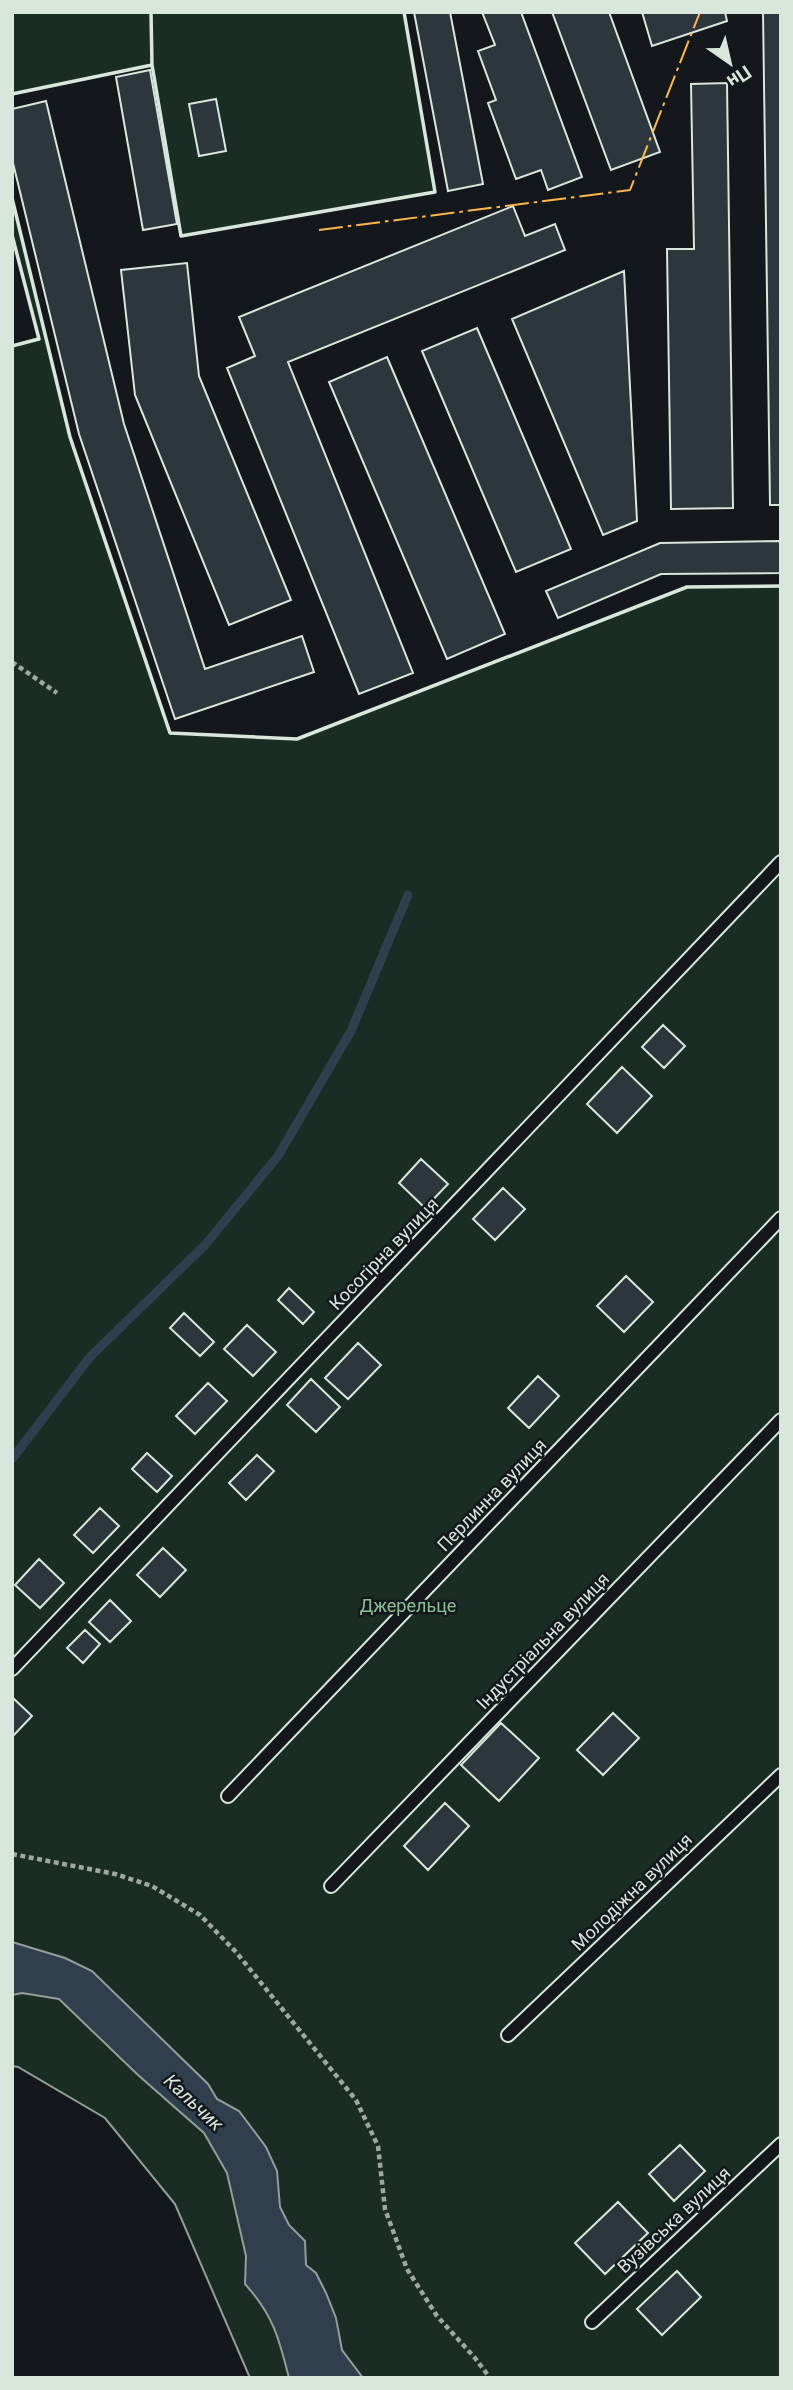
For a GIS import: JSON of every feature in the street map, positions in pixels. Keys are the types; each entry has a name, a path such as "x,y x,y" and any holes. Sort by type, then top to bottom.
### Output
{"lane":[{"name":"Косогірна вулиця","path":"12,1670 781,862"},
{"name":"Перлинна вулиця","path":"228,1797 781,1218"},
{"name":"Індустріальна вулиця","path":"331,1886 781,1420"},
{"name":"Молодіжна вулиця","path":"508,2035 781,1775"},
{"name":"Вузівська вулиця","path":"592,2322 781,2144"}],"path":[{"path":"12,663 57,693"},
{"path":"12,1854 115,1874 152,1886 200,1915 236,1952 356,2100 378,2146 385,2209 407,2269 437,2316 475,2358 489,2378"}],"green space":[{"path":"12,12 404,12 435,192 181,236 152,65 12,94"},
{"name":"Джерельце","path":"12,198 70,437 170,733 297,739 687,587 781,586 781,2378 250,2378 175,2204 105,2118 12,2066 12,346 39,338 12,235"}],"water":[{"name":"Кальчик","path":"12,1942 65,1958 92,1971 208,2084 217,2099 239,2111 266,2147 277,2171 280,2207 289,2225 305,2241 306,2265 316,2273 326,2293 336,2318 342,2350 363,2378 289,2378 269,2317 245,2284 246,2256 227,2173 204,2133 138,2075 59,1999 22,1993 12,1995"}],"building":[{"path":"414,12 450,12 483,184 448,191"},
{"path":"482,12 521,12 582,177 548,190 541,170 516,179 488,103 496,100 478,51 495,45"},
{"path":"552,12 609,12 660,152 611,170"},
{"path":"642,12 725,12 727,21 652,46"},
{"path":"763,12 781,12 781,505 770,505"},
{"path":"150,70 177,224 143,230 116,77"},
{"path":"727,83 733,508 671,509 667,249 694,249 691,84"},
{"path":"216,99 226,151 199,156 189,104"},
{"path":"46,101 124,424 205,669 302,636 314,672 175,719 79,434 12,159 12,109"},
{"path":"513,206 525,236 555,224 565,250 288,362 413,673 359,694 227,368 255,356 239,317"},
{"path":"187,263 199,376 291,600 229,625 135,395 121,270"},
{"path":"624,271 637,521 603,535 512,319"},
{"path":"477,328 571,549 516,572 422,351"},
{"path":"387,357 505,634 447,659 329,382"},
{"path":"781,541 781,573 661,574 558,618 546,591 660,543"},
{"path":"663,1025 685,1046 664,1068 642,1047"},
{"path":"622,1067 652,1096 617,1133 587,1104"},
{"path":"421,1159 448,1184 425,1208 399,1183"},
{"path":"503,1188 525,1209 495,1240 473,1219"},
{"path":"626,1276 653,1302 624,1332 597,1306"},
{"path":"289,1288 314,1312 303,1324 278,1300"},
{"path":"184,1313 214,1342 200,1356 170,1328"},
{"path":"247,1325 276,1352 253,1376 224,1349"},
{"path":"358,1343 381,1365 348,1399 325,1378"},
{"path":"538,1376 559,1396 529,1428 508,1408"},
{"path":"311,1379 340,1407 316,1432 287,1405"},
{"path":"208,1383 227,1401 195,1434 176,1416"},
{"path":"147,1453 172,1476 157,1492 132,1469"},
{"path":"257,1455 274,1471 246,1500 229,1483"},
{"path":"100,1508 119,1526 93,1553 74,1535"},
{"path":"163,1548 186,1570 160,1597 137,1575"},
{"path":"39,1559 64,1583 40,1608 15,1585"},
{"path":"110,1600 131,1621 110,1642 89,1622"},
{"path":"85,1630 100,1644 83,1663 67,1648"},
{"path":"12,1697 32,1716 12,1737"},
{"path":"613,1713 639,1738 603,1775 577,1750"},
{"path":"501,1723 539,1758 499,1801 461,1765"},
{"path":"445,1803 469,1826 428,1870 404,1846"},
{"path":"680,2145 705,2171 674,2201 649,2174"},
{"path":"618,2202 648,2233 605,2274 575,2243"},
{"path":"677,2271 701,2297 662,2335 637,2309"}],"waterway":[{"path":"12,1459 90,1357 205,1245 278,1156 351,1031 408,895"}],"wall":[{"path":"151,12 152,66"},
{"path":"12,94 152,65 181,236 435,192 404,12"},
{"path":"12,198 70,437 170,733 297,739 687,587 781,586"},
{"path":"12,235 39,339 12,346"}],"power":[{"path":"319,230 630,190 700,12"}]}
